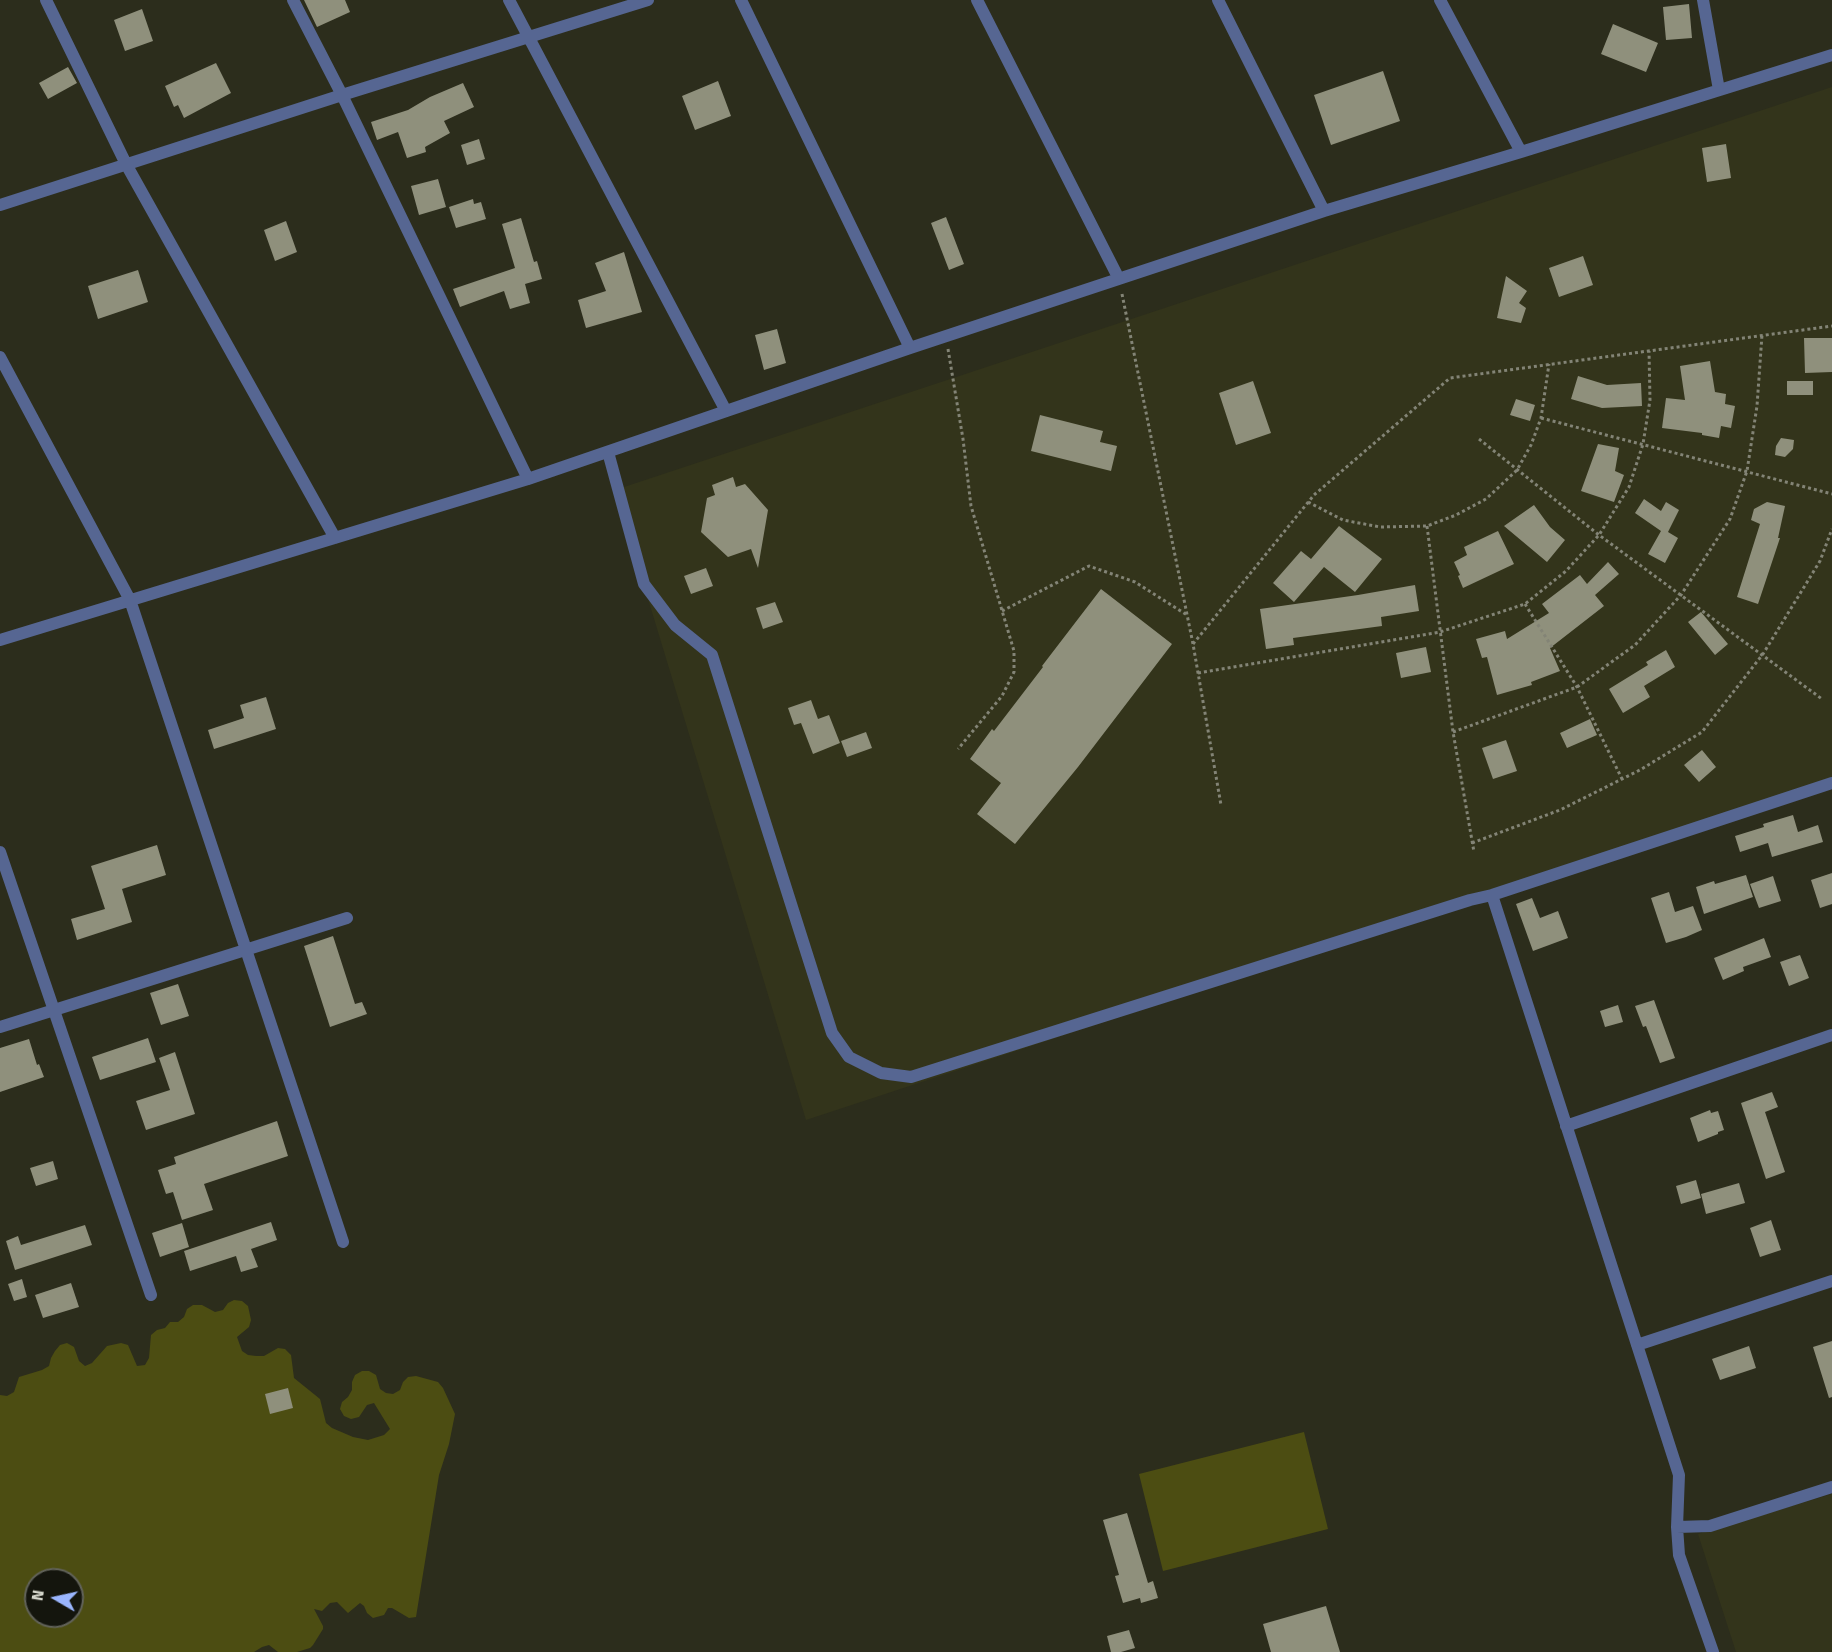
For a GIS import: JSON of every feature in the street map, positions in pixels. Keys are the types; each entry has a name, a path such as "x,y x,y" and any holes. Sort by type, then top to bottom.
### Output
{"street":[{"path":"46,0 126,164 335,538"},
{"path":"293,0 342,95 528,479"},
{"path":"509,0 726,411"},
{"path":"0,205 648,0"},
{"path":"741,0 910,348"},
{"path":"977,0 1119,279"},
{"path":"1218,0 1324,211"},
{"path":"1440,0 1521,152"},
{"path":"1703,0 1719,90"},
{"path":"0,640 528,479 910,348 1324,211 1832,55"},
{"path":"0,357 130,600 343,1242"},
{"path":"608,452 644,584 675,625 712,655 832,1032 849,1057 880,1073 911,1077 1470,900 1492,895 1832,783"},
{"path":"0,852 151,1295"},
{"path":"1492,895 1679,1476 1677,1527 1679,1556 1713,1652"},
{"path":"0,1027 347,918"},
{"path":"1566,1126 1832,1035"},
{"path":"1637,1345 1832,1281"},
{"path":"1677,1527 1710,1527 1832,1487"}],"path":[{"path":"1119,279 1193,644 1221,805"},
{"path":"1193,644 1314,495 1450,378 1832,326"},
{"path":"1453,732 1577,687 1635,645 1681,595 1730,519 1747,471 1756,406 1762,335"},
{"path":"946,336 963,439 971,506 1014,651 1014,672 1002,696 958,749"},
{"path":"1198,673 1440,632 1525,604 1566,571 1599,535 1629,487 1643,444 1650,400 1649,351"},
{"path":"1308,502 1343,520 1380,527 1427,526 1456,515 1486,499 1517,470 1531,445 1541,418 1550,364"},
{"path":"1541,418 1832,494"},
{"path":"1479,439 1599,535 1822,699"},
{"path":"1427,526 1453,732 1474,852"},
{"path":"1472,843 1560,810 1640,770 1702,732 1763,654 1820,561 1832,529"},
{"path":"1002,611 1089,566 1135,582 1187,615"},
{"path":"1525,604 1577,687 1622,778"}],"shaded area":[{"path":"1832,87 1832,783 806,1120 615,490"},
{"path":"234,1300 242,1301 248,1306 251,1320 249,1327 237,1337 242,1351 248,1355 264,1356 278,1348 285,1349 291,1355 294,1378 320,1399 326,1423 353,1437 368,1440 384,1435 390,1429 374,1403 367,1405 359,1417 351,1419 344,1416 340,1409 342,1402 352,1390 355,1375 362,1371 369,1371 376,1375 380,1389 386,1393 393,1394 400,1390 408,1377 416,1376 438,1382 443,1388 455,1414 449,1444 439,1475 416,1617 409,1618 388,1608 384,1615 373,1618 360,1603 348,1613 337,1602 330,1603 322,1611 314,1609 323,1629 310,1648 297,1652 278,1652 269,1645 254,1652 0,1652 0,1395 7,1396 14,1392 19,1377 49,1366 51,1358 60,1345 67,1343 74,1347 79,1361 85,1366 92,1363 107,1346 121,1343 128,1345 137,1366 145,1365 149,1358 151,1335 157,1330 165,1328 170,1322 178,1322 184,1317 187,1309 193,1305 202,1305 215,1312 223,1310 228,1303"},
{"path":"1304,1432 1328,1529 1163,1571 1139,1474"},
{"path":"1832,1494 1832,1652 1736,1652 1698,1534"}],"building":[{"path":"304,0 345,0 350,12 317,27"},
{"path":"1689,4 1692,38 1666,40 1663,7"},
{"path":"142,9 153,41 125,51 114,20"},
{"path":"1613,24 1658,43 1646,72 1601,54"},
{"path":"216,63 231,93 184,118 178,105 174,107 165,86"},
{"path":"68,67 77,83 48,99 39,83"},
{"path":"1383,71 1400,121 1331,145 1314,95"},
{"path":"718,81 731,116 695,130 682,96"},
{"path":"463,83 474,107 444,121 450,133 425,147 426,152 407,158 398,132 377,140 371,122 408,110 430,97"},
{"path":"479,139 485,159 467,165 461,145"},
{"path":"1726,144 1731,178 1707,182 1702,148"},
{"path":"438,179 446,207 419,215 411,186"},
{"path":"473,199 474,204 481,202 486,219 456,228 449,207"},
{"path":"946,217 964,264 949,270 931,223"},
{"path":"521,218 534,262 537,261 542,279 525,284 530,303 510,309 504,291 460,307 453,289 515,268 502,224"},
{"path":"286,221 297,252 275,261 264,230"},
{"path":"624,252 642,312 586,328 578,300 606,291 595,263"},
{"path":"1583,256 1593,285 1559,297 1549,268"},
{"path":"138,270 148,302 98,319 88,286"},
{"path":"1506,276 1527,291 1519,303 1526,308 1521,323 1497,318"},
{"path":"777,329 786,363 764,370 755,335"},
{"path":"1804,338 1832,338 1832,372 1805,373"},
{"path":"1710,361 1715,392 1726,394 1725,404 1735,406 1731,428 1721,426 1719,438 1702,435 1702,433 1662,428 1666,398 1685,400 1680,366"},
{"path":"1578,376 1607,385 1641,383 1642,406 1602,408 1571,399"},
{"path":"1253,381 1271,433 1236,445 1219,393"},
{"path":"1787,381 1813,381 1813,395 1787,395"},
{"path":"1516,399 1535,405 1530,421 1510,415"},
{"path":"1040,415 1103,431 1100,442 1117,446 1111,471 1031,451"},
{"path":"1781,438 1794,440 1793,449 1785,457 1775,455 1776,446"},
{"path":"1598,444 1619,448 1615,471 1624,475 1614,502 1581,491"},
{"path":"733,477 736,487 745,484 768,510 758,568 751,549 728,557 701,532 707,498 715,495 712,485"},
{"path":"1644,499 1661,511 1666,502 1679,510 1668,532 1678,538 1665,563 1648,554 1661,531 1635,513"},
{"path":"1767,502 1785,506 1778,538 1780,538 1758,604 1737,597 1760,524 1751,520 1754,509"},
{"path":"1534,505 1550,527 1565,540 1547,562 1504,526"},
{"path":"1339,526 1382,559 1355,592 1324,567 1294,602 1273,583 1301,551 1311,559"},
{"path":"1498,531 1514,564 1463,588 1454,562 1467,555 1464,547"},
{"path":"1608,562 1619,574 1595,595 1604,606 1550,648 1560,671 1531,682 1532,685 1497,695 1487,657 1482,658 1476,639 1505,631 1507,639 1549,613 1542,604 1580,575 1587,584"},
{"path":"706,568 713,586 691,594 684,576"},
{"path":"1415,585 1419,611 1381,617 1382,626 1293,638 1294,645 1266,649 1260,609"},
{"path":"1101,589 1172,644 1078,767 1015,844 977,814 1001,783 970,759 992,729 994,731"},
{"path":"775,602 783,622 763,629 756,608"},
{"path":"1701,612 1728,644 1715,655 1688,622"},
{"path":"1426,647 1431,672 1401,678 1396,653"},
{"path":"1666,650 1675,667 1644,686 1650,697 1623,713 1609,689 1648,665 1646,662"},
{"path":"266,697 276,729 214,749 208,730 244,718 240,705"},
{"path":"811,700 818,719 829,715 840,743 813,754 801,723 794,725 788,708"},
{"path":"1590,719 1597,735 1567,748 1560,733"},
{"path":"866,732 872,748 847,757 841,741"},
{"path":"1506,740 1517,771 1493,779 1482,748"},
{"path":"1702,750 1716,767 1699,782 1684,765"},
{"path":"1793,815 1798,832 1818,825 1823,842 1772,857 1768,843 1740,852 1735,836"},
{"path":"157,845 166,875 122,889 132,922 77,940 71,919 105,909 91,866"},
{"path":"1832,873 1832,904 1820,908 1811,880"},
{"path":"1746,875 1753,897 1704,914 1696,887"},
{"path":"1773,876 1781,901 1759,908 1750,884"},
{"path":"1669,892 1675,912 1693,906 1702,930 1666,943 1651,898"},
{"path":"1532,898 1540,918 1558,911 1568,938 1533,951 1516,904"},
{"path":"333,936 355,1004 362,1002 367,1014 330,1027 304,946"},
{"path":"1764,938 1771,957 1743,967 1744,971 1723,980 1714,958"},
{"path":"1800,955 1809,978 1789,986 1780,962"},
{"path":"178,984 189,1016 161,1025 150,993"},
{"path":"1654,1000 1675,1058 1660,1063 1646,1026 1643,1027 1635,1006"},
{"path":"1618,1005 1623,1022 1605,1027 1600,1011"},
{"path":"148,1038 156,1062 100,1080 92,1057"},
{"path":"29,1039 37,1065 39,1064 44,1077 0,1092 0,1048"},
{"path":"175,1052 195,1114 146,1130 136,1101 170,1090 159,1058"},
{"path":"1772,1092 1778,1107 1765,1112 1785,1172 1766,1179 1741,1103"},
{"path":"1710,1110 1711,1113 1718,1111 1724,1130 1698,1142 1690,1118"},
{"path":"277,1121 288,1156 204,1184 213,1210 182,1220 173,1192 166,1194 158,1170 176,1164 174,1157"},
{"path":"53,1161 58,1179 36,1186 30,1168"},
{"path":"1696,1180 1701,1198 1681,1204 1676,1186"},
{"path":"1739,1183 1745,1203 1706,1214 1701,1194"},
{"path":"1771,1220 1781,1250 1760,1257 1750,1228"},
{"path":"271,1222 277,1240 251,1249 258,1267 241,1272 236,1256 190,1271 184,1251"},
{"path":"182,1223 189,1247 160,1257 152,1233"},
{"path":"85,1225 92,1245 15,1270 6,1241 18,1236 21,1245"},
{"path":"22,1279 27,1297 14,1301 8,1284"},
{"path":"71,1283 79,1307 43,1318 35,1295"},
{"path":"1832,1341 1832,1397 1829,1398 1813,1347"},
{"path":"1749,1346 1756,1368 1720,1380 1712,1359"},
{"path":"288,1388 293,1408 270,1414 265,1394"},
{"path":"1127,1513 1148,1583 1153,1581 1158,1598 1141,1603 1140,1598 1123,1603 1115,1576 1119,1575 1103,1520"},
{"path":"1326,1606 1340,1652 1271,1652 1263,1624"},
{"path":"1129,1630 1135,1648 1111,1652 1107,1636"}]}
